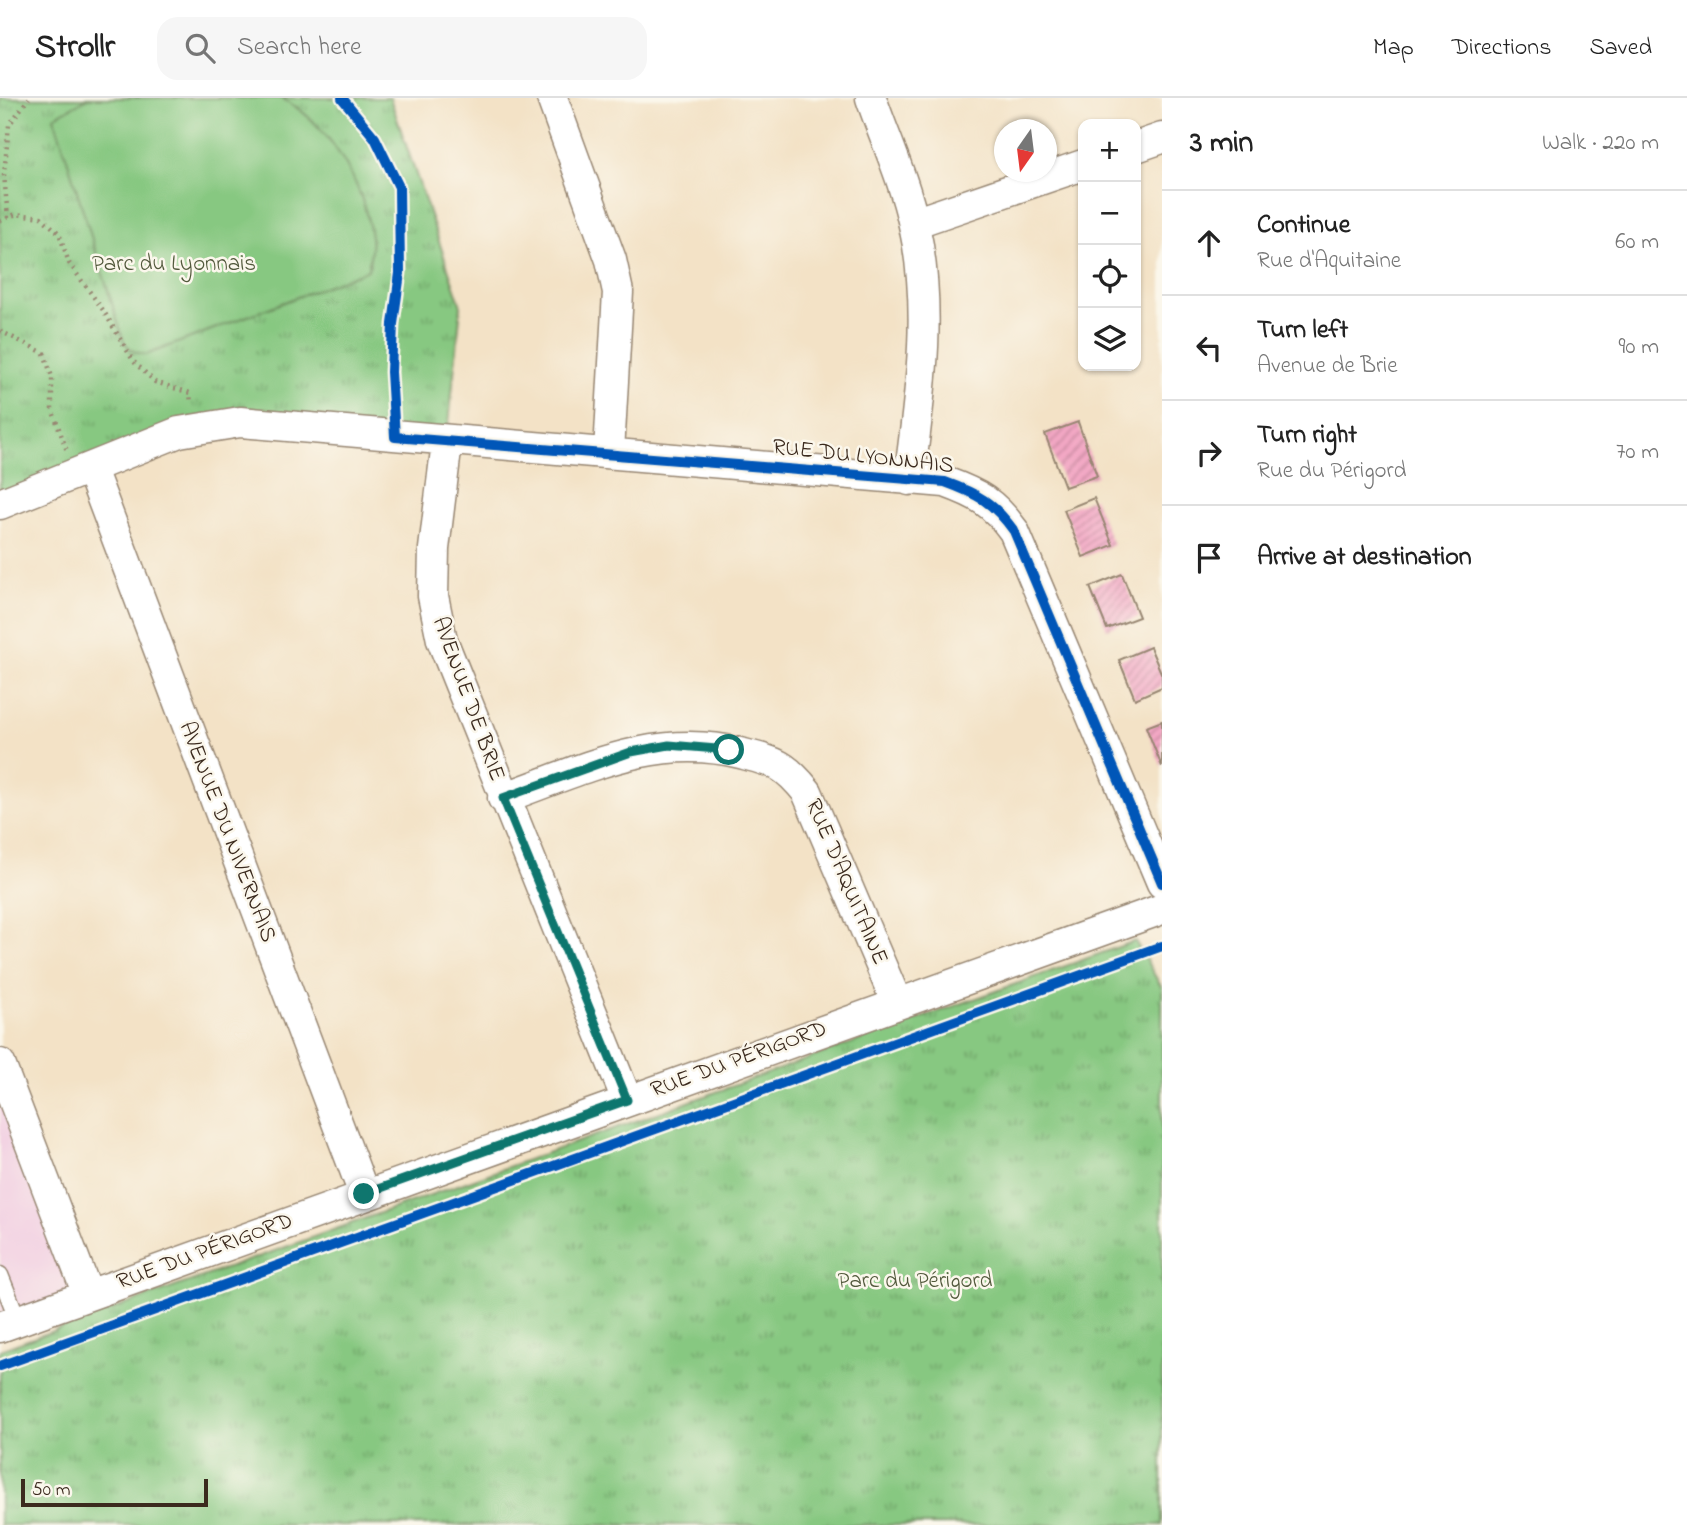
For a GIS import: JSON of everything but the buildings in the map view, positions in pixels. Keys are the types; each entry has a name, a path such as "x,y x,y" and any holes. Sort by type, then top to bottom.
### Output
{"street":[{"path":"552,98 611,260 618,292 609,452"},
{"path":"871,98 914,223 925,293 921,391 909,480"},
{"path":"1141,145 1162,138"},
{"path":"914,223 1078,167"},
{"name":"RUE DU LYONNAIS","path":"0,504 179,432 240,422 447,442 609,452 945,482 976,493 997,509 1014,531 1162,883"},
{"name":"AVENUE DE BRIE","path":"447,442 434,549 433,596 442,640 503,798 627,1100"},
{"name":"AVENUE DU NIVERNAIS","path":"83,472 364,1194"},
{"name":"RUE D'AQUITAINE","path":"503,798 631,752 669,745 729,750 773,761 791,771 807,792 897,1003"},
{"name":"RUE DU PÉRIGORD","path":"9,1323 1162,909"},
{"path":"0,1064 88,1295"}],"lane":[{"path":"0,1275 9,1323"}],"path":[{"path":"8,218 4,175 9,125 29,98"},
{"path":"0,221 16,214 41,217 59,233 69,263 103,310 134,362 155,382 190,393 196,429"},
{"path":"0,331 44,353 52,377 52,409 83,472"}],"shaded area":[{"path":"0,1064 88,1295 0,1327"}],"green space":[{"name":"Parc du Lyonnais","path":"0,98 390,98 461,306 447,442 240,422 0,504"},
{"path":"88,98 281,98 298,109 329,139 352,176 361,196 371,237 368,270 146,355 133,351 124,342 54,117"},
{"name":"Parc du Périgord","path":"1135,941 1162,988 1162,1525 0,1525 0,1350"}],"cycle path":[{"path":"342,98 375,138 399,187 400,273 393,324 391,372 395,437 945,482 976,495 992,506 1014,531 1162,883"},
{"path":"0,1366 1162,946"}],"route":[{"path":"364,1194 627,1100 503,798 631,752 669,745 729,750"}]}
